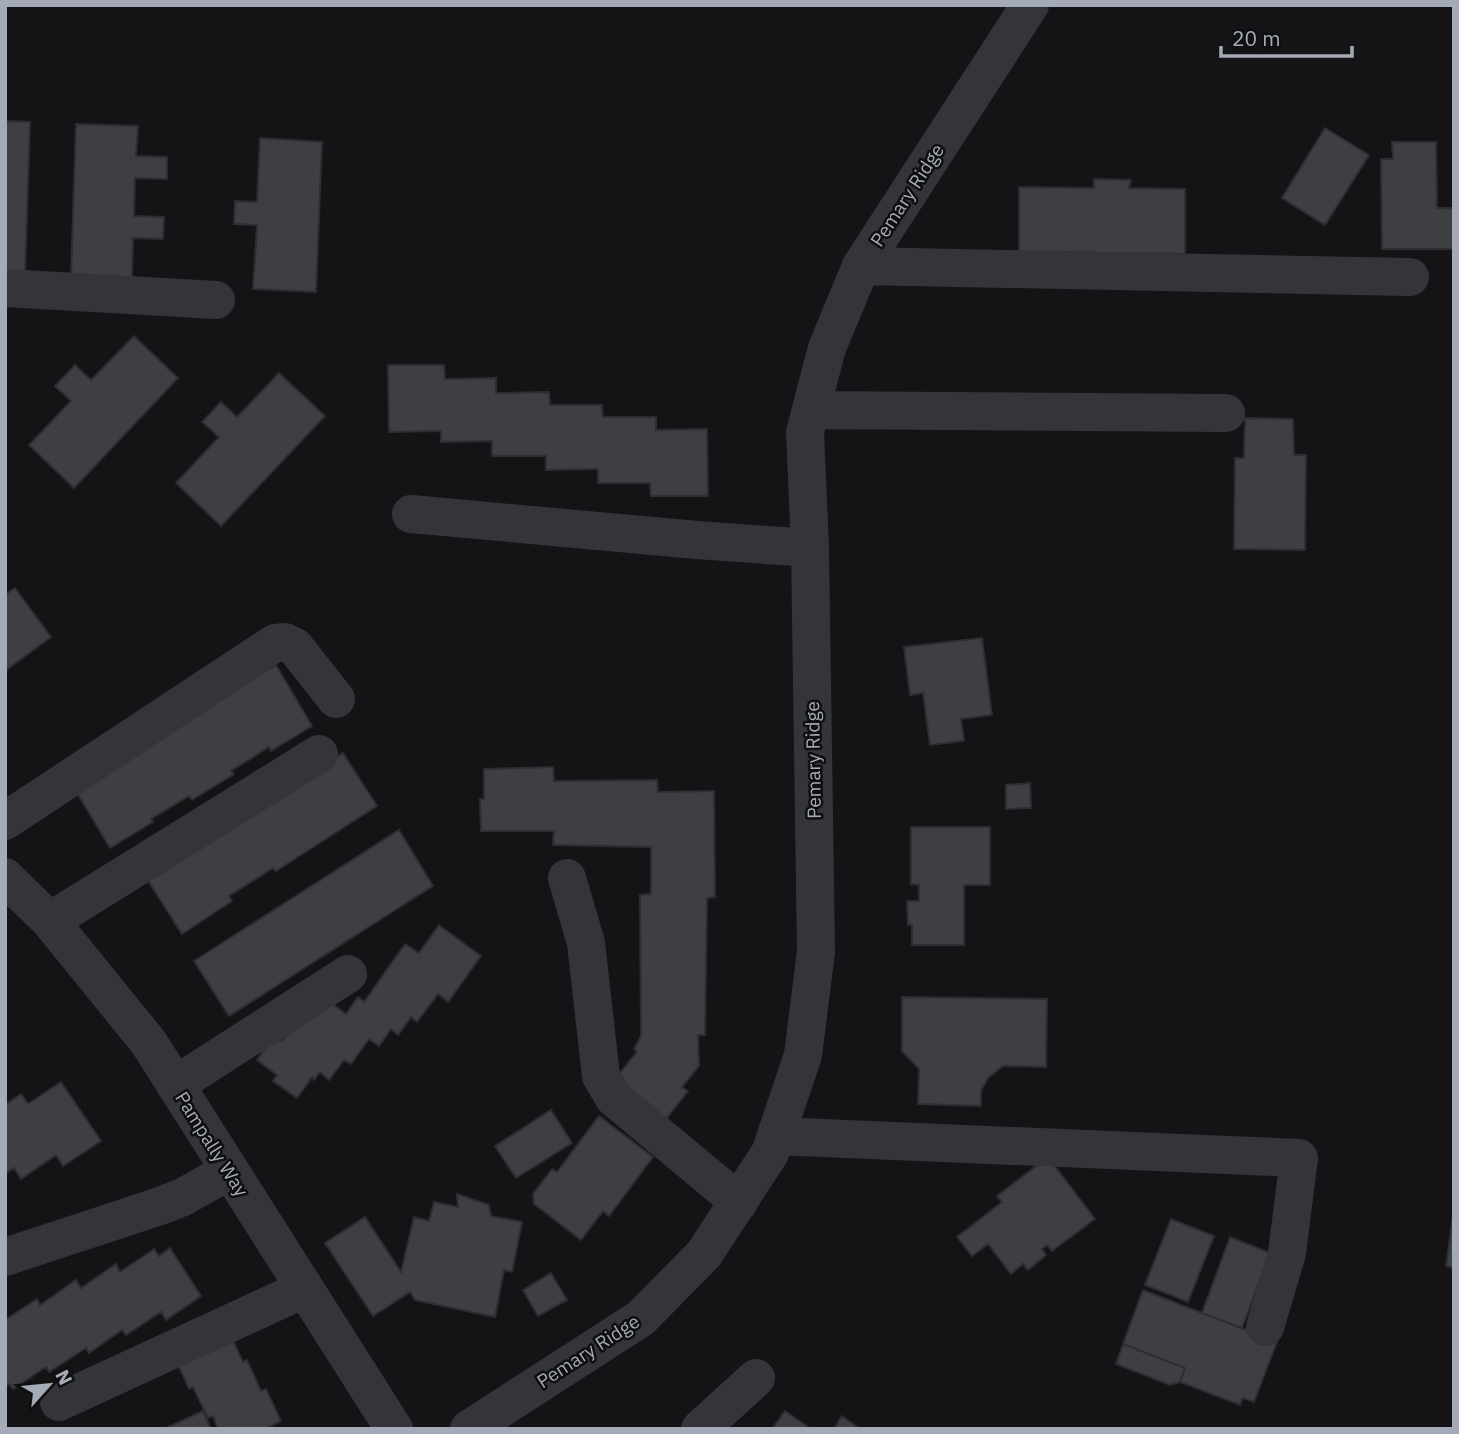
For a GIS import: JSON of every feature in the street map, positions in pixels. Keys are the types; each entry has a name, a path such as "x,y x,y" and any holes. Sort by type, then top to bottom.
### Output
{"street":[{"name":"Pemary Ridge","path":"469,1429 641,1318 704,1254 770,1153 803,1055 816,952 810,548 805,432 827,348 861,267 1030,5"},
{"path":"861,267 1410,277"},
{"path":"5,288 216,300"},
{"path":"811,410 1226,413"},
{"path":"411,514 810,548"},
{"path":"5,821 275,643 285,642 295,647 336,699"},
{"path":"50,921 319,754"},
{"name":"Pampally Way","path":"5,877 50,921 141,1033 394,1429"},
{"path":"567,878 586,943 601,1076 614,1098 739,1202"},
{"path":"175,1085 348,974"},
{"path":"776,1136 1299,1158 1287,1253 1265,1326"},
{"path":"5,1257 160,1206 229,1171"},
{"path":"59,1402 304,1289"},
{"path":"700,1429 756,1378"}],"building":[{"path":"5,121 30,122 25,274 5,274"},
{"path":"76,124 138,126 136,156 167,157 167,179 135,178 134,216 164,217 163,239 133,238 132,278 71,275"},
{"path":"1325,128 1369,155 1325,225 1282,198"},
{"path":"260,138 322,142 316,292 253,289 257,225 234,224 235,201 257,202"},
{"path":"1392,142 1436,142 1437,208 1454,208 1454,249 1382,249 1381,159 1393,159"},
{"path":"1094,179 1131,180 1129,188 1185,189 1185,254 1019,252 1019,187 1094,188"},
{"path":"134,336 178,378 74,488 29,445 71,401 55,386 75,365 91,380"},
{"path":"388,365 444,365 445,379 496,378 496,393 549,392 550,405 602,405 603,417 656,417 656,430 707,429 708,496 651,496 650,483 598,483 598,469 546,470 546,456 492,456 492,441 441,442 441,431 389,432"},
{"path":"279,373 325,416 221,526 176,483 219,437 202,422 221,402 237,417"},
{"path":"1245,418 1293,419 1294,455 1306,455 1305,550 1234,549 1235,458 1244,458"},
{"path":"15,588 51,637 5,671 5,595"},
{"path":"982,638 992,715 961,719 964,741 930,745 923,693 910,695 904,647"},
{"path":"276,665 312,726 271,751 269,747 231,771 234,774 192,800 189,796 110,848 74,788"},
{"path":"343,753 377,806 276,871 273,868 229,896 232,901 182,934 147,879"},
{"path":"553,767 554,781 657,780 658,792 714,791 715,897 707,898 705,1035 698,1035 699,1066 682,1087 688,1091 666,1119 615,1079 637,1052 634,1049 641,1036 640,895 651,894 651,847 553,845 554,831 481,831 480,799 484,799 484,769"},
{"path":"1030,783 1031,808 1006,809 1006,785"},
{"path":"911,827 990,827 990,885 964,885 964,945 912,945 912,925 908,925 907,901 919,901 919,885 911,884"},
{"path":"399,830 433,886 229,1016 194,961"},
{"path":"439,925 481,956 448,1002 438,994 417,1022 411,1017 398,1035 391,1029 379,1046 369,1039 351,1064 344,1060 329,1080 320,1072 314,1080 312,1077 297,1098 273,1081 277,1075 257,1060 274,1036 282,1041 303,1012 324,998 346,1014 358,997 364,1002 405,944 419,953"},
{"path":"902,997 1047,999 1046,1067 1003,1066 988,1078 981,1090 981,1106 918,1104 919,1069 902,1051"},
{"path":"61,1082 101,1141 63,1166 56,1155 21,1179 14,1168 5,1174 5,1105 21,1094 28,1104"},
{"path":"551,1110 572,1143 516,1178 495,1146"},
{"path":"599,1116 653,1157 609,1216 603,1211 581,1240 534,1204 533,1194 552,1169 557,1172"},
{"path":"1048,1157 1095,1219 1052,1251 1047,1245 1042,1249 1046,1255 1028,1270 1023,1264 1011,1274 988,1244 972,1256 957,1237 1002,1202 997,1196"},
{"path":"457,1194 489,1205 491,1216 522,1222 512,1272 504,1270 495,1317 415,1300 410,1292 373,1316 325,1243 365,1217 401,1272 414,1217 429,1221 434,1202 458,1207"},
{"path":"1454,1209 1454,1268 1446,1266"},
{"path":"1171,1219 1214,1236 1188,1302 1145,1285"},
{"path":"1230,1237 1270,1253 1242,1328 1202,1313"},
{"path":"170,1248 201,1296 166,1320 161,1312 126,1335 122,1330 89,1353 86,1348 49,1372 46,1367 13,1389 9,1384 5,1386 5,1320 37,1299 40,1305 76,1280 81,1288 116,1264 120,1272 154,1249 159,1256"},
{"path":"551,1273 567,1300 538,1316 523,1290"},
{"path":"1143,1290 1277,1342 1254,1402 1243,1398 1240,1405 1180,1382 1185,1368 1123,1344"},
{"path":"229,1332 243,1362 247,1360 261,1391 266,1389 281,1421 265,1429 218,1429 213,1416 208,1418 193,1387 189,1389 174,1356"},
{"path":"1123,1344 1185,1368 1180,1382 1170,1385 1116,1364"},
{"path":"203,1411 211,1429 164,1429"},
{"path":"785,1411 811,1429 772,1429"},
{"path":"842,1416 860,1429 834,1429"}]}
